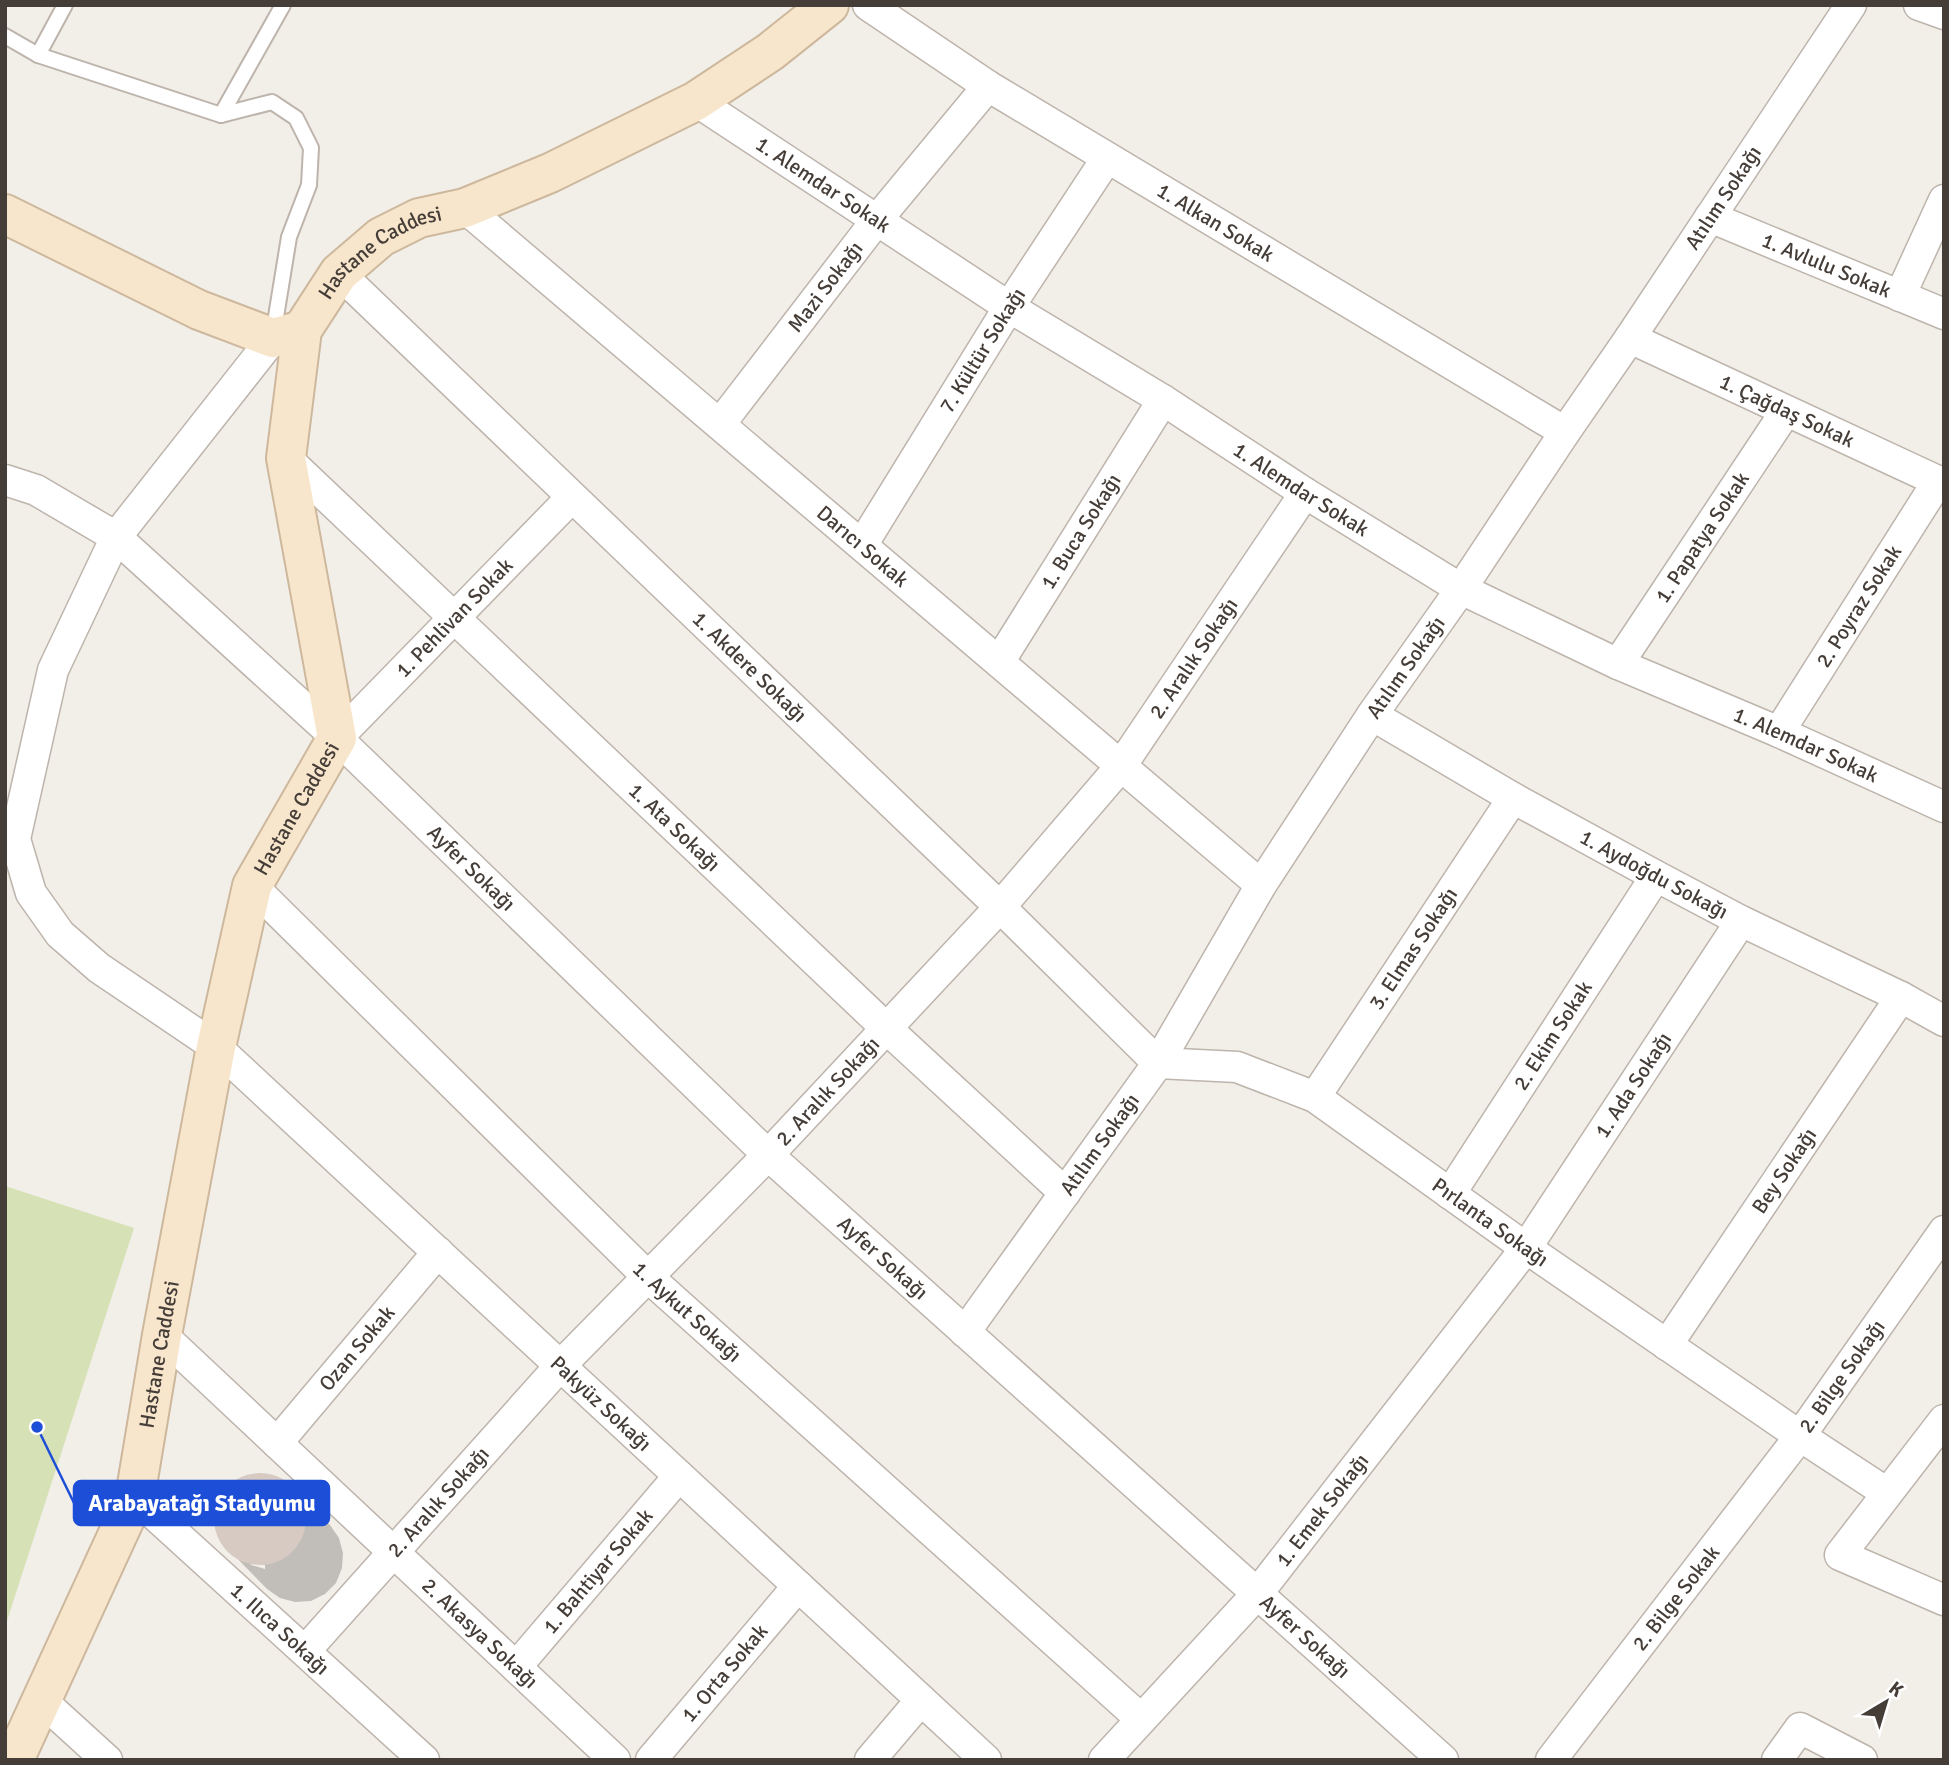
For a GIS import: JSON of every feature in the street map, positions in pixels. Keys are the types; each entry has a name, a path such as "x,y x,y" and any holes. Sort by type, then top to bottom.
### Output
{"main road":[{"name":"Hastane Caddesi","path":"14,1760 135,1497 162,1335 216,1047 252,886 337,738 286,458 287,334 339,273 381,237 419,218 465,208 550,173 696,101 770,52 829,5"},
{"path":"5,214 199,310 287,334"}],"street":[{"name":"1. Alkan Sokak","path":"868,5 988,86 1564,432"},
{"name":"Atılım Sokağı","path":"965,1332 1158,1063 1261,884 1372,715 1461,589 1852,5"},
{"path":"1919,5 1944,14"},
{"name":"Mazi Sokağı","path":"720,424 876,221 988,86"},
{"name":"1. Alemdar Sokak","path":"696,101 1009,307 1163,400 1305,493 1461,589 1618,664 1940,798"},
{"name":"7. Kültür Sokağı","path":"862,545 1009,307 1107,158"},
{"path":"1900,296 1944,200"},
{"name":"Darıcı Sokak","path":"465,208 1261,884"},
{"name":"1. Avlulu Sokak","path":"1710,217 1944,314"},
{"name":"1. Akdere Sokağı","path":"339,273 1000,907 1158,1063"},
{"name":"Pakyüz Sokağı","path":"287,334 116,537 53,670 15,839 30,893 60,934 99,968 216,1047 986,1760"},
{"name":"1. Çağdaş Sokak","path":"1630,338 1941,482"},
{"name":"1. Buca Sokağı","path":"999,662 1163,400"},
{"name":"1. Papatya Sokak","path":"1618,664 1786,411"},
{"name":"1. Ata Sokağı","path":"286,458 886,1028 1065,1194"},
{"name":"Ayfer Sokağı","path":"5,480 36,490 116,537 337,738 768,1155 1443,1760"},
{"name":"2. Poyraz Sokak","path":"1779,732 1941,482"},
{"name":"2. Aralık Sokağı","path":"305,1651 560,1366 768,1155 1000,907 1121,766 1305,493"},
{"name":"1. Pehlivan Sokak","path":"337,738 572,496"},
{"name":"1. Aydoğdu Sokağı","path":"1372,715 1513,799 1656,876 1944,1021"},
{"name":"3. Elmas Sokağı","path":"1315,1097 1513,799"},
{"name":"2. Ekim Sokak","path":"1450,1194 1656,876"},
{"name":"1. Aykut Sokağı","path":"252,886 647,1276 1141,1719"},
{"name":"1. Ada Sokağı","path":"1526,1248 1741,921"},
{"name":"Bey Sokağı","path":"1667,1345 1900,997"},
{"name":"Pırlanta Sokağı","path":"1158,1063 1237,1067 1315,1097 1526,1248 1800,1436"},
{"name":"2. Bilge Sokağı","path":"1887,1493 1800,1436 1944,1231"},
{"name":"1. Emek Sokağı","path":"1116,1756 1141,1719 1257,1594 1526,1248"},
{"name":"Ozan Sokak","path":"277,1443 438,1252"},
{"name":"2. Akasya Sokağı","path":"162,1335 615,1760"},
{"path":"1943,1419 1840,1555 1944,1600"},
{"name":"2. Bilge Sokak","path":"1551,1760 1800,1436"},
{"name":"1. Bahtiyar Sokak","path":"516,1667 679,1476"},
{"name":"1. Ilıca Sokağı","path":"135,1497 425,1760"},
{"name":"1. Orta Sokak","path":"651,1760 799,1586"},
{"path":"41,1700 107,1760"},
{"path":"870,1760 921,1700"},
{"path":"1777,1760 1800,1728 1862,1760"}],"lane":[{"path":"38,55 65,5"},
{"path":"221,115 283,5"},
{"path":"5,36 38,55 221,115 272,102 296,118 311,148 309,185 289,237 287,334"}],"green space":[{"path":"5,1186 134,1228 5,1627"}],"building":[{"path":"260,1473 278,1476 293,1486 303,1501 306,1519 303,1537 293,1552 278,1562 260,1565 242,1562 227,1552 217,1537 214,1519 217,1501 227,1486 242,1476"}],"place":[{"name":"Arabayatağı Stadyumu","path":"37,1427"}]}
